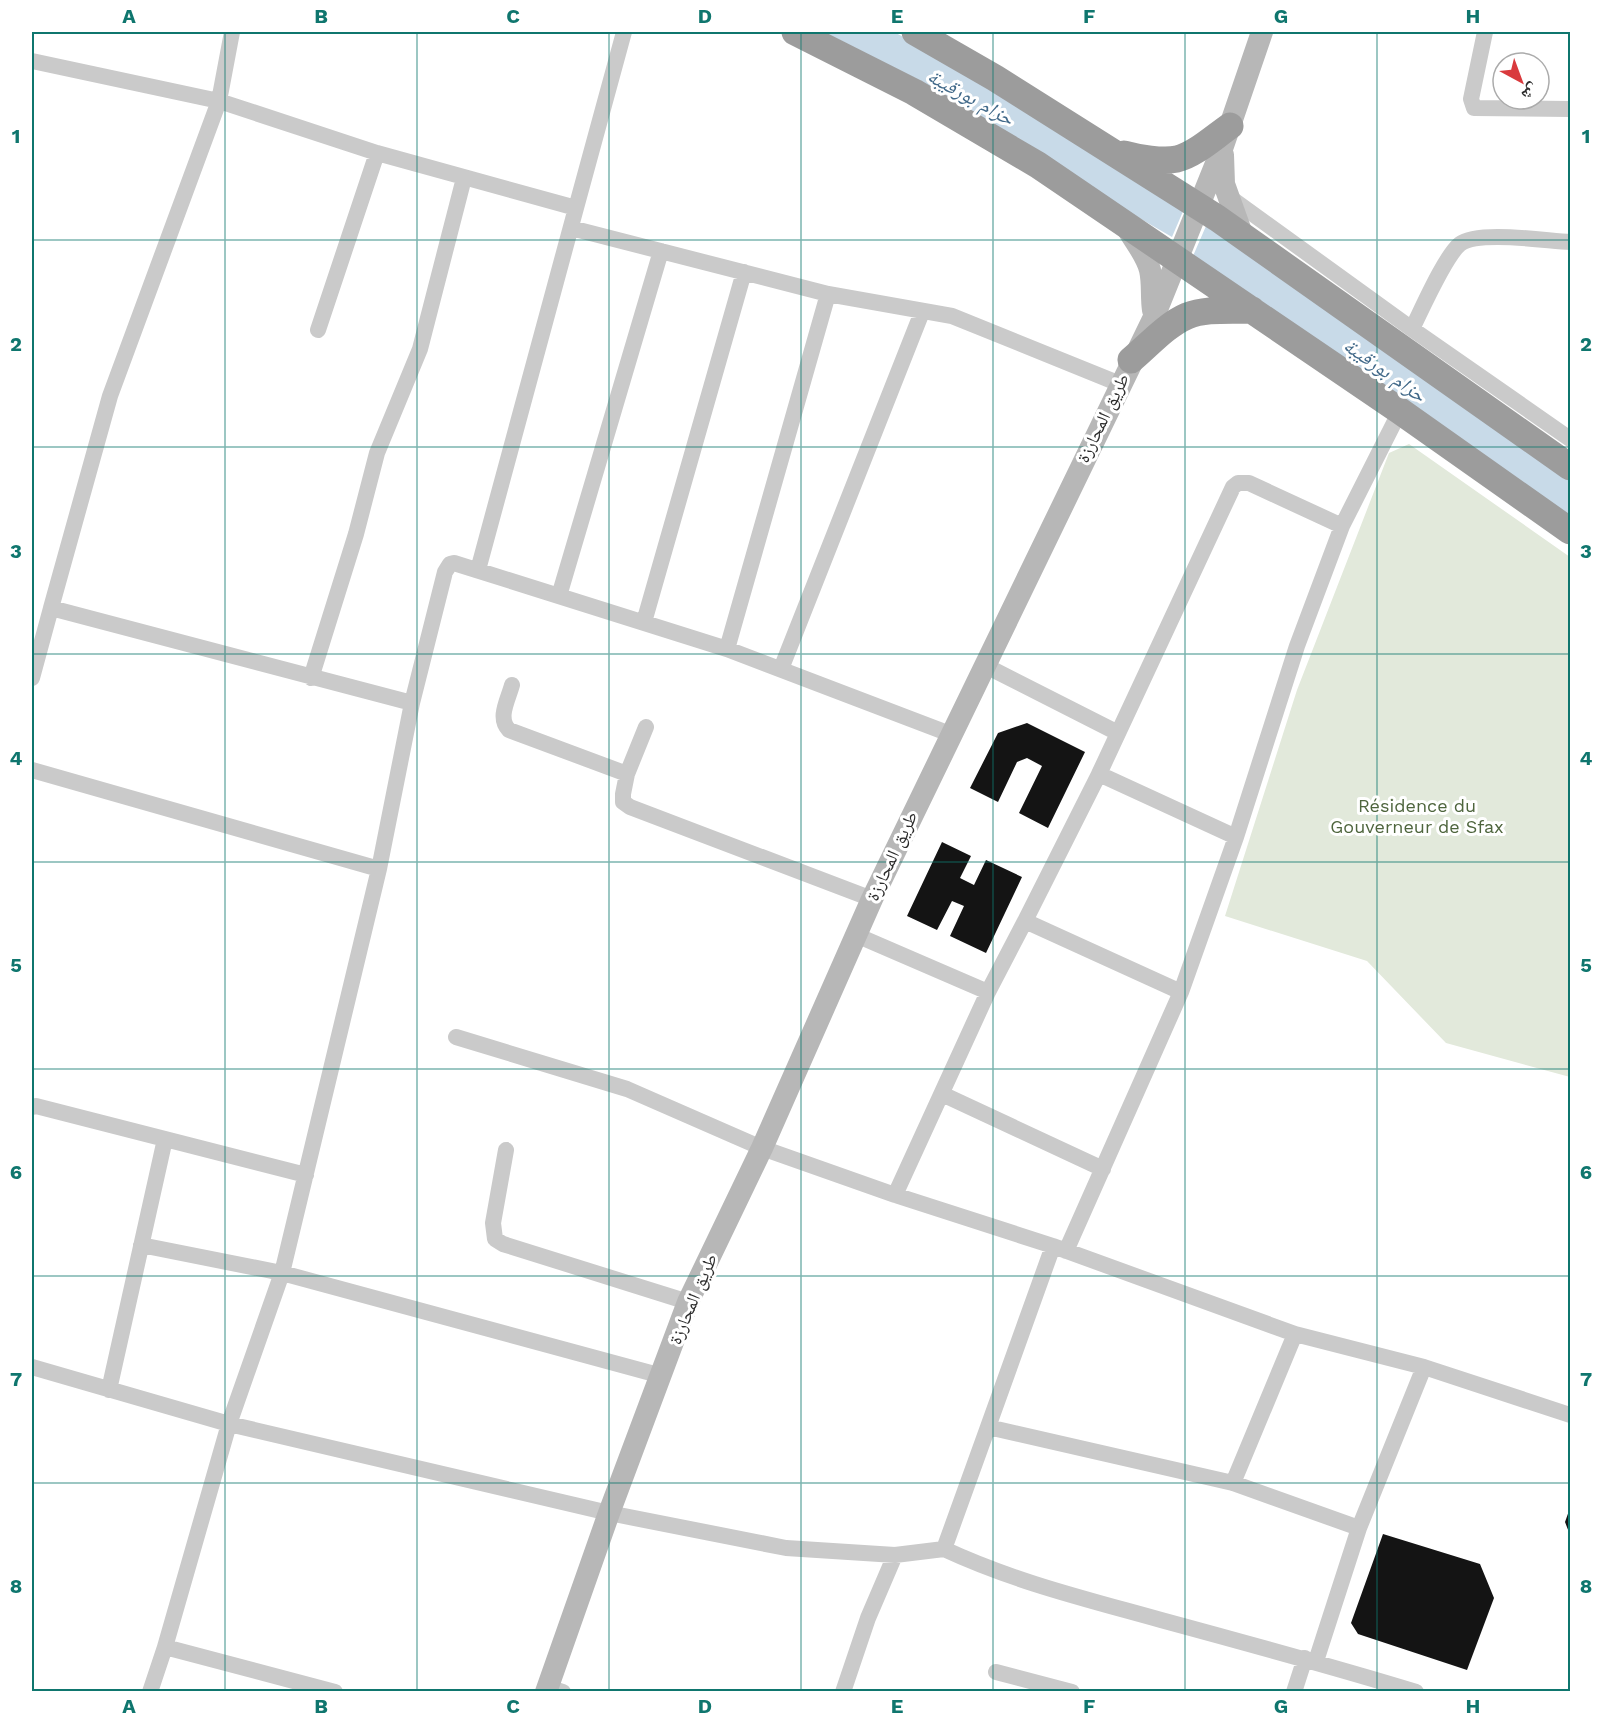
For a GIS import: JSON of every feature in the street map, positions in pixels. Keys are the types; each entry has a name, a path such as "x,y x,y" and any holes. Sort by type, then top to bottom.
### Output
{"highway":[{"path":"795,32 914,92 1038,165 1124,222 1178,254 1252,310 1570,531"},
{"path":"915,32 1113,151 1198,211 1243,237 1570,467"},
{"path":"1113,151 1138,158 1176,159 1227,136"},
{"path":"1126,372 1171,326 1186,316 1200,312 1252,310"}],"main road":[{"name":"طريق المحارزة","path":"552,1690 609,1513 688,1302 762,1148 872,898 1154,317 1227,136 1262,32"},
{"path":"1227,136 1222,174 1227,195 1243,237"},
{"path":"1124,222 1148,265 1154,317"}],"street":[{"path":"32,678 110,396 219,100 232,32"},
{"path":"478,570 624,32"},
{"path":"1485,32 1471,99 1474,108 1570,109"},
{"path":"32,61 219,100 376,153 576,208"},
{"path":"318,330 376,153"},
{"path":"311,678 356,534 377,453 420,349 464,178"},
{"path":"1227,195 1412,329 1570,439"},
{"path":"571,228 828,294 952,316 1126,372"},
{"path":"1412,329 1449,258 1460,244 1483,236 1570,242"},
{"path":"559,596 661,251"},
{"path":"644,622 744,272"},
{"path":"727,649 828,294"},
{"path":"781,669 922,312"},
{"path":"944,1549 988,1427 1059,1249 1102,1169 1181,992 1236,837 1286,674 1342,526 1400,411"},
{"path":"895,1195 988,992 1099,774 1233,487 1238,483 1249,483 1342,526"},
{"path":"150,1692 229,1424 282,1273 379,869 412,703 447,567 454,563 478,570 727,649 950,734"},
{"path":"51,608 412,703"},
{"path":"984,665 1118,733"},
{"path":"512,685 502,718 503,724 509,730 627,774"},
{"path":"646,727 627,774 622,794 623,802 630,807 872,898"},
{"path":"32,770 379,869"},
{"path":"1099,774 1236,837"},
{"path":"1025,921 1181,992"},
{"path":"856,935 988,992"},
{"path":"456,1036 627,1089 762,1148 1059,1249 1294,1334 1424,1367 1570,1415"},
{"path":"942,1094 1102,1169"},
{"path":"32,1107 36,1106 306,1174"},
{"path":"109,1390 165,1139"},
{"path":"506,1150 493,1223 495,1239 503,1244 688,1302"},
{"path":"141,1245 282,1273 662,1376"},
{"path":"1233,1483 1294,1334"},
{"path":"32,1367 229,1424 609,1513 786,1548 895,1555 944,1549 984,1568 1034,1585 1310,1660 1416,1692"},
{"path":"1294,1692 1310,1660 1359,1528 1424,1367"},
{"path":"988,1427 1233,1483 1359,1528"},
{"path":"843,1692 868,1618 895,1555"},
{"path":"165,1647 336,1692"},
{"path":"996,1672 1072,1692"}],"green space":[{"name":"Résidence du Gouverneur de Sfax","path":"1409,444 1570,557 1570,1077 1446,1043 1367,961 1225,916 1297,690 1389,453"}],"water":[{"name":"حزام بورقيبة","path":"818,32 894,32 938,55 1184,209 1172,237"},
{"name":"حزام بورقيبة","path":"1206,226 1570,478 1570,520 1193,256"}],"building":[{"path":"1027,723 1085,752 1048,828 1019,813 1042,766 1027,758 1017,762 998,802 970,788 998,733"},
{"path":"942,842 971,856 960,878 974,885 986,860 1022,877 986,953 950,936 964,906 952,901 937,930 907,916"},
{"path":"1570,1508 1570,1535 1565,1522"},
{"path":"1383,1534 1480,1564 1494,1598 1467,1670 1358,1634 1351,1623"}]}
